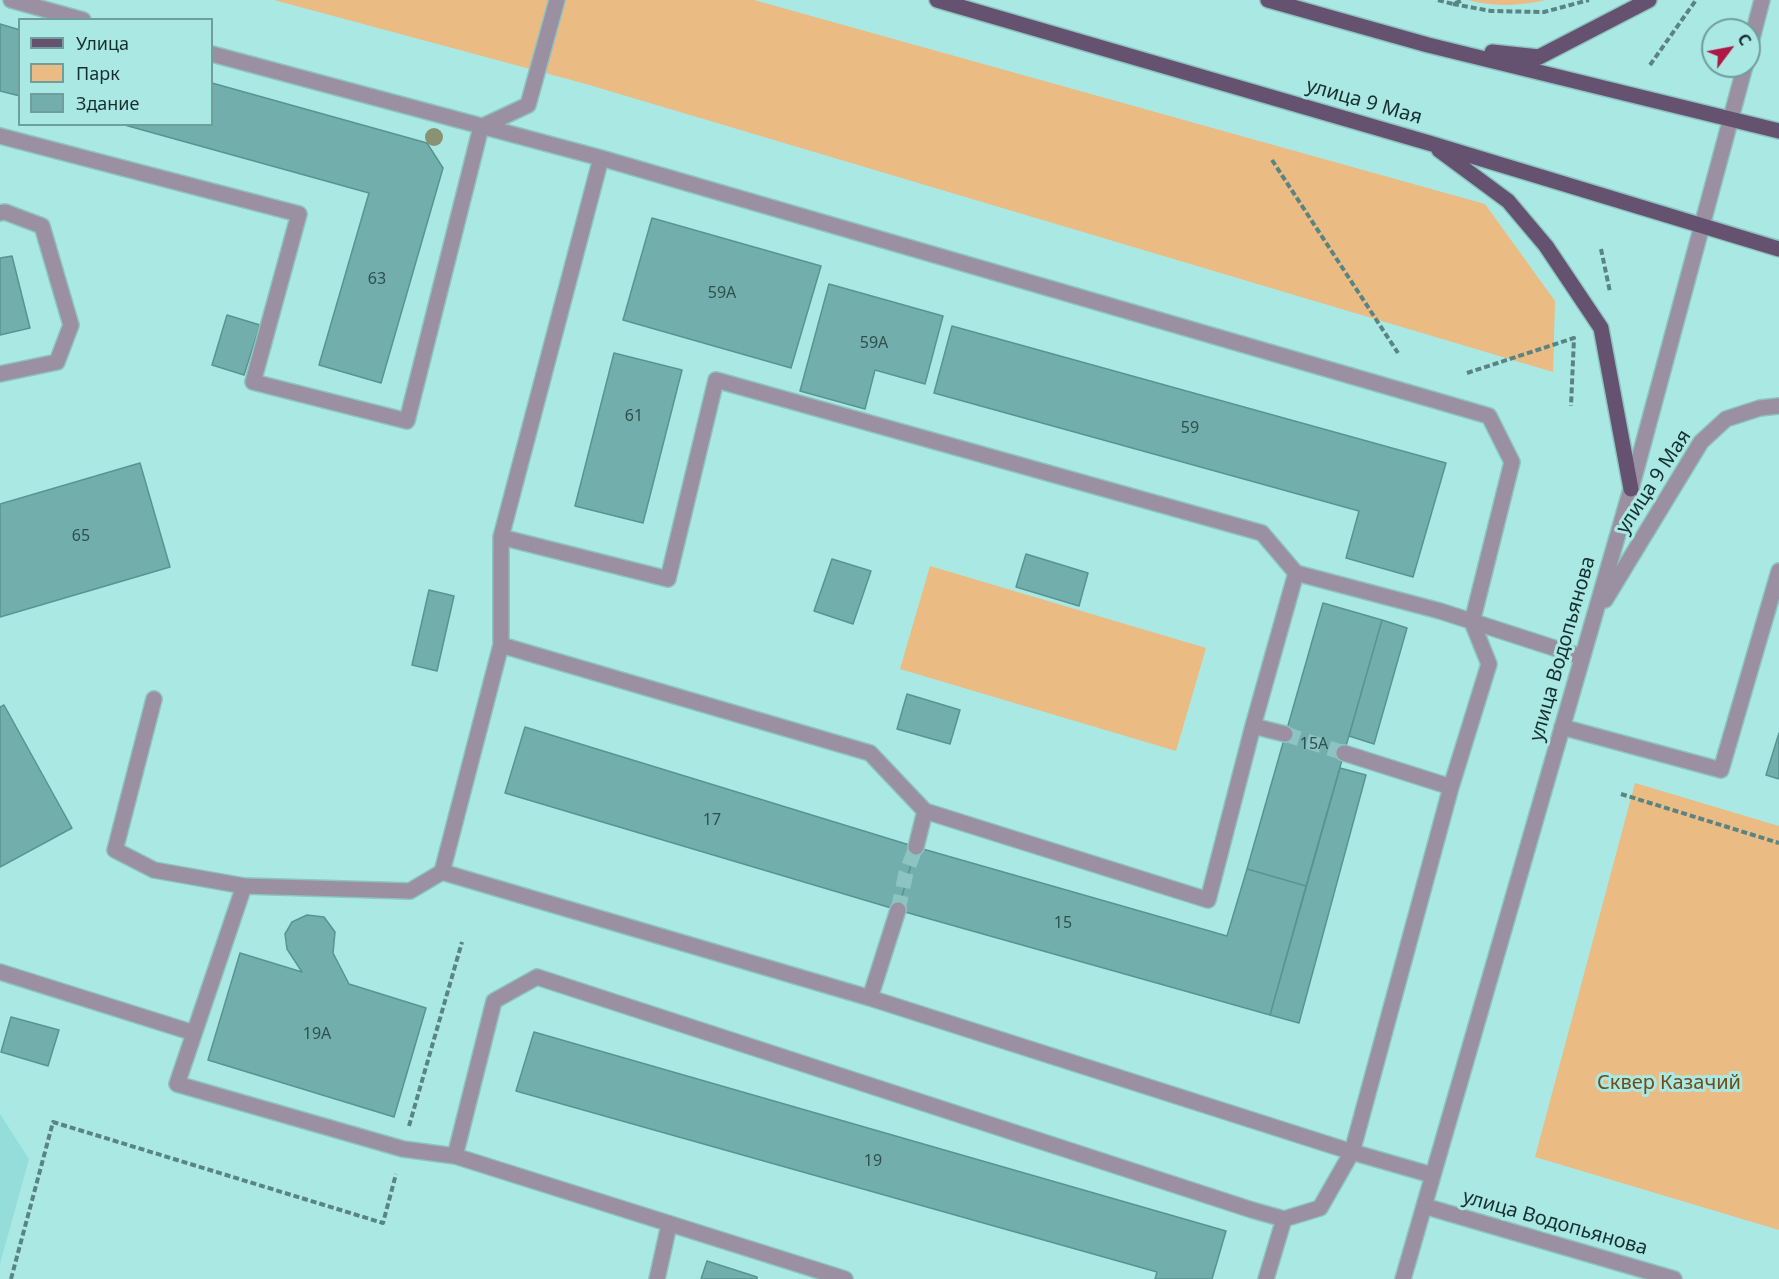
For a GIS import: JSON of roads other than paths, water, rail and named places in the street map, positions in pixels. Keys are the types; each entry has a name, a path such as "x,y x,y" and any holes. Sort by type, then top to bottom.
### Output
{"main road":[{"name":"улица 9 Мая","path":"937,0 1429,143 1779,249"},
{"path":"1268,0 1428,45 1731,117 1779,131"},
{"path":"1428,45 1539,57 1649,0"},
{"path":"1429,143 1508,201 1546,246 1601,328 1631,489"}],"street":[{"path":"11,0 76,18"},
{"path":"481,127 528,105 557,0"},
{"path":"1757,18 1762,0"},
{"path":"213,54 601,158 1489,416 1512,462 1472,622 1489,664 1451,786 1352,1152 1320,1208 1284,1219 537,977 494,1001 454,1156"},
{"name":"улица Водопьянова","path":"1403,1279 1631,489 1742,78"},
{"path":"0,136 299,214 253,382 407,421 481,127"},
{"path":"154,699 114,850 154,870 244,886 410,891 442,872 501,645 501,537 601,158"},
{"path":"0,213 4,212 42,226 71,325 57,362 0,374"},
{"path":"501,537 669,579 716,380 1262,533 1296,573 1440,611 1582,657"},
{"name":"улица 9 Мая","path":"1594,618 1701,442 1726,419 1760,408 1779,406"},
{"path":"1562,727 1721,770 1779,571"},
{"path":"501,645 870,753 925,811 1208,900 1296,573"},
{"path":"1253,726 1285,734"},
{"path":"1344,753 1451,786"},
{"path":"916,847 925,811"},
{"path":"442,872 870,998 1352,1152 1432,1175"},
{"path":"244,886 177,1084 403,1149 454,1156 845,1279"},
{"path":"870,998 898,910"},
{"path":"0,972 194,1033"},
{"name":"улица Водопьянова","path":"1424,1206 1674,1279"},
{"path":"1266,1279 1284,1219"},
{"path":"657,1279 669,1225"}],"tunnel":[{"path":"1285,734 1344,753"},
{"path":"898,910 906,873 916,847"}],"park label":[{"name":"Сквер Казачий","path":"1669,1083"}]}
